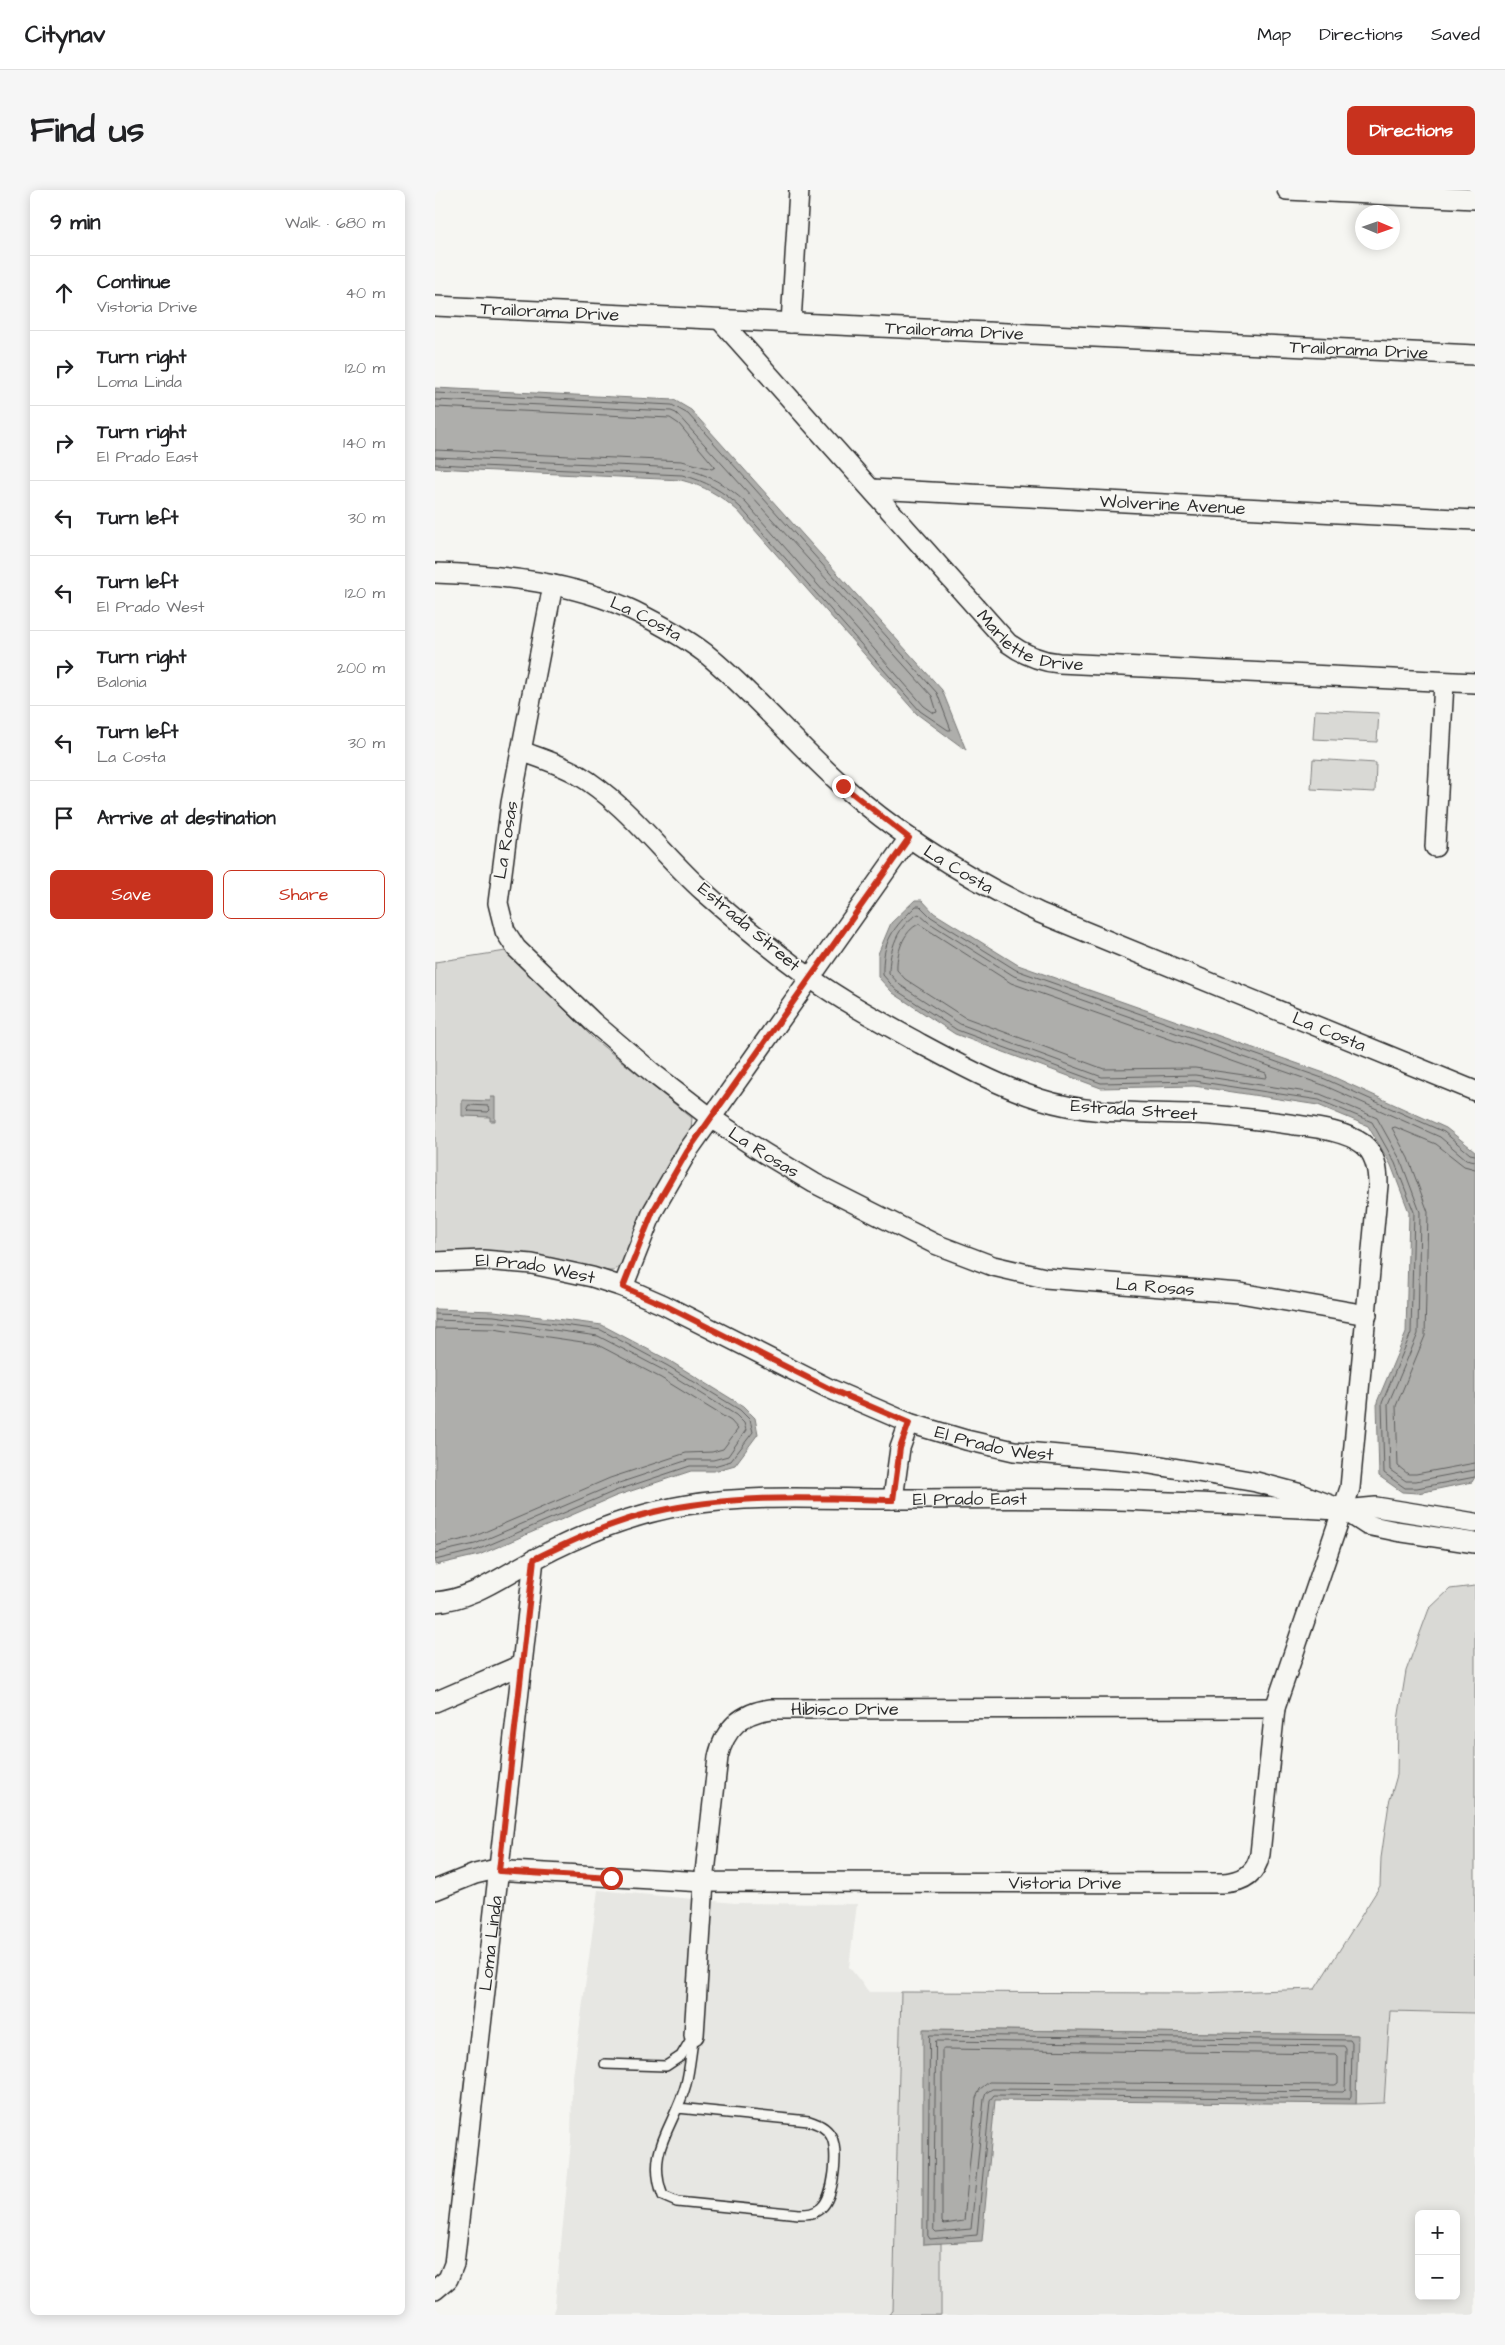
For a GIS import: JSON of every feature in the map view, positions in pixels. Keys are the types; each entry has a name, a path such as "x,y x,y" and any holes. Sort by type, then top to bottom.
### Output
{"street":[{"path":"791,323 799,190"},
{"path":"1287,190 1475,199"},
{"name":"Trailorama Drive","path":"435,306 1475,355"},
{"name":"Marlette Drive","path":"720,320 1008,643 1035,659 1059,663 1475,683"},
{"name":"Wolverine Avenue","path":"872,490 1475,520"},
{"name":"La Costa","path":"435,573 502,578 553,585 605,599 633,610 704,652 750,694 836,780 909,838 999,893 1040,913 1475,1091"},
{"name":"La Rosas","path":"553,585 521,751 499,888 500,918 505,931 516,948 593,1022 654,1074 711,1118 773,1158 866,1210 935,1244 993,1266 1045,1278 1241,1293 1367,1315"},
{"path":"1435,847 1444,682"},
{"name":"Estrada Street","path":"521,751 562,766 606,795 702,890 811,978 870,1016 956,1063 1017,1091 1070,1107 1096,1111 1195,1114 1274,1122 1334,1132 1361,1142 1371,1153 1378,1172 1367,1315 1351,1478 1344,1510"},
{"path":"623,1287 644,1229 661,1196 711,1118 909,838"},
{"name":"El Prado West","path":"435,1262 483,1260 532,1264 592,1277 623,1287 664,1305 828,1388 909,1423 966,1440 1014,1451 1137,1462 1256,1482 1301,1494 1344,1510"},
{"path":"893,1500 900,1448 909,1423"},
{"name":"El Prado East","path":"435,1602 461,1598 473,1593 534,1559 575,1539 616,1523 685,1505 782,1498 893,1500 1068,1499 1344,1510 1376,1507 1475,1523"},
{"path":"1344,1510 1367,1525 1396,1532 1475,1543"},
{"name":"Vistoria Drive","path":"435,1890 475,1874 499,1871 704,1882 1223,1884 1239,1881 1251,1873 1259,1859 1275,1708 1344,1510"},
{"name":"Loma Linda","path":"435,2290 448,2279 454,2264 534,1559"},
{"path":"435,1702 523,1664"},
{"name":"Hibisco Drive","path":"694,2035 704,1882 721,1747 729,1729 742,1718 752,1713 771,1709 1275,1708"}],"lane":[{"path":"605,2064 666,2066 681,2056 694,2035"},
{"path":"678,2108 809,2121 821,2125 831,2136 835,2153 831,2184 823,2207 813,2213 799,2214 677,2202 663,2196 659,2185 658,2149 678,2108 686,2083 694,2035"}],"shaded area":[{"path":"1315,710 1379,713 1377,742 1313,739"},
{"path":"1313,759 1376,763 1375,792 1311,789"},
{"path":"506,951 594,1039 692,1118 691,1129 649,1200 621,1265 614,1271 536,1257 435,1256 435,962"},
{"path":"1475,1586 1475,2013 1390,2011 1384,2103 1356,2104 1357,2035 924,2029 923,2244 941,2243 941,2315 888,2315 893,2311 901,1992 1197,1993 1315,1989 1380,1886 1381,1858 1389,1803 1397,1775 1398,1720 1406,1671 1429,1609 1450,1589"},
{"path":"598,1890 735,1903 857,1904 849,1967 869,1992 901,1992 893,2311 888,2315 554,2315 571,2142 572,2084"},
{"path":"1390,2011 1475,2013 1475,2315 941,2315 941,2243 982,2241 995,2100 1384,2103"}],"water":[{"path":"435,388 674,400 691,410 942,690 966,750 917,714 738,511 725,500 704,488 681,480 435,468"},
{"path":"915,900 922,900 934,913 1018,965 1327,1074 1446,1128 1475,1151 1475,1477 1472,1482 1418,1493 1402,1492 1379,1476 1377,1402 1406,1333 1409,1212 1391,1165 1368,1126 1318,1105 1194,1086 1101,1088 955,1034 893,993 878,977 878,954 891,923"},
{"path":"491,1097 495,1097 495,1121 490,1121 490,1117 462,1116 462,1100 490,1101"},
{"path":"435,1309 494,1311 602,1325 670,1361 743,1406 755,1418 758,1434 735,1465 714,1471 691,1471 616,1496 479,1555 435,1565"},
{"path":"923,2029 1358,2035 1356,2104 995,2100 982,2241 923,2244"}],"route":[{"path":"611,1878 499,1871 534,1559 575,1539 616,1523 685,1505 717,1501 782,1498 893,1500 900,1448 909,1423 828,1388 664,1305 623,1287 644,1229 687,1152 909,838 843,786"}]}
